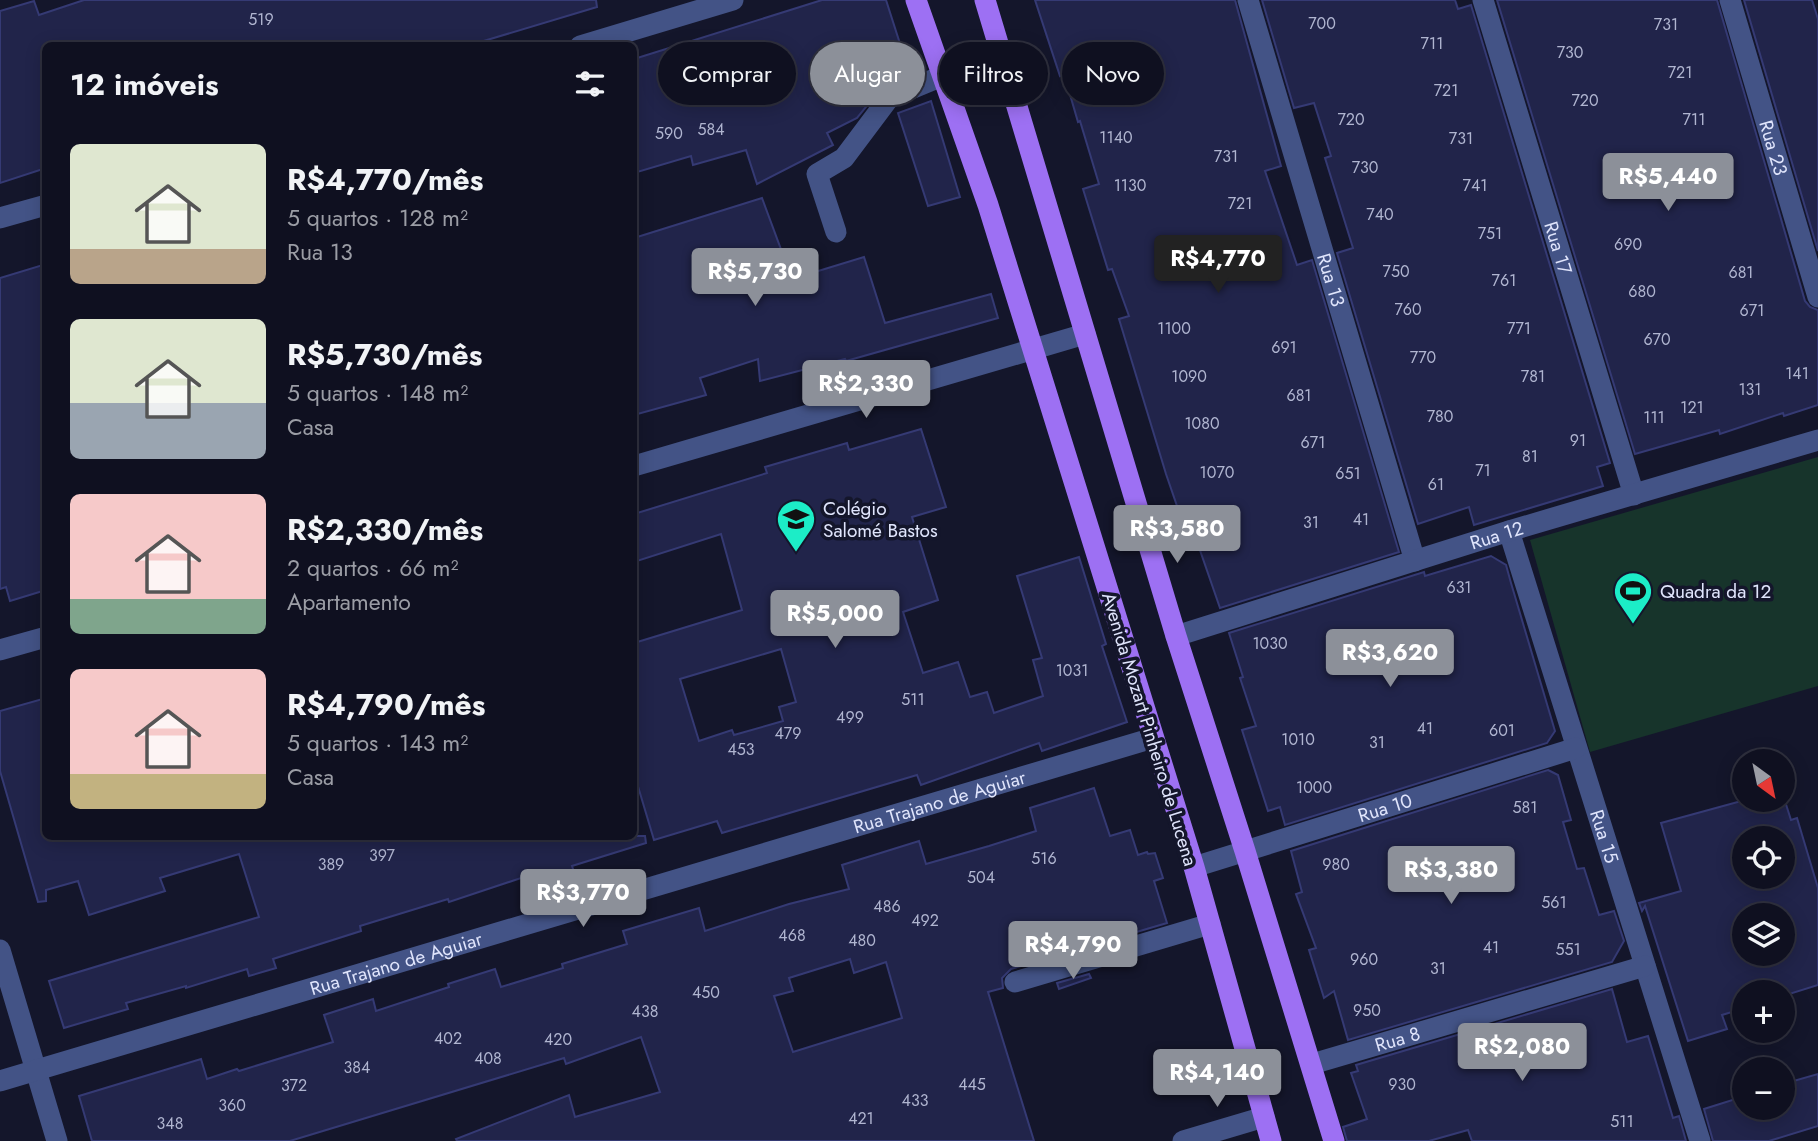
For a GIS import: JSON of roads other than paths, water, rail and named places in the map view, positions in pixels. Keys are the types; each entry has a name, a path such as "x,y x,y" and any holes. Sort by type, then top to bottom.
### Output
{"main road":[{"name":"Avenida Mozart Pinheiro de Lucena","path":"916,0 939,67"},
{"path":"985,0 1176,636 1334,1141"},
{"name":"Avenida Mozart Pinheiro de Lucena","path":"953,105 989,205 1194,867 1271,1141"}],"street":[{"path":"593,42 733,0"},
{"name":"Rua 13","path":"1248,0 1415,561"},
{"name":"Rua 17","path":"1483,0 1634,495"},
{"name":"Rua 23","path":"1730,0 1818,297"},
{"path":"836,232 817,174 844,158 889,98 939,77"},
{"path":"0,218 42,206"},
{"path":"637,465 1085,334"},
{"name":"Rua 12","path":"1176,636 1509,531 1818,440"},
{"name":"Rua 15","path":"1509,531 1700,1141"},
{"path":"0,650 42,638"},
{"name":"Rua Trajano de Aguiar","path":"0,1081 1153,738"},
{"name":"Rua 10","path":"1194,867 1576,748"},
{"path":"1015,982 1210,924"},
{"path":"0,950 57,1141"},
{"name":"Rua 8","path":"1312,1064 1645,966"},
{"path":"1183,1141 1264,1117"}],"place":[{"name":"Colégio Salomé Bastos","path":"796,553"},
{"name":"Quadra da 12","path":"1633,625"}]}
